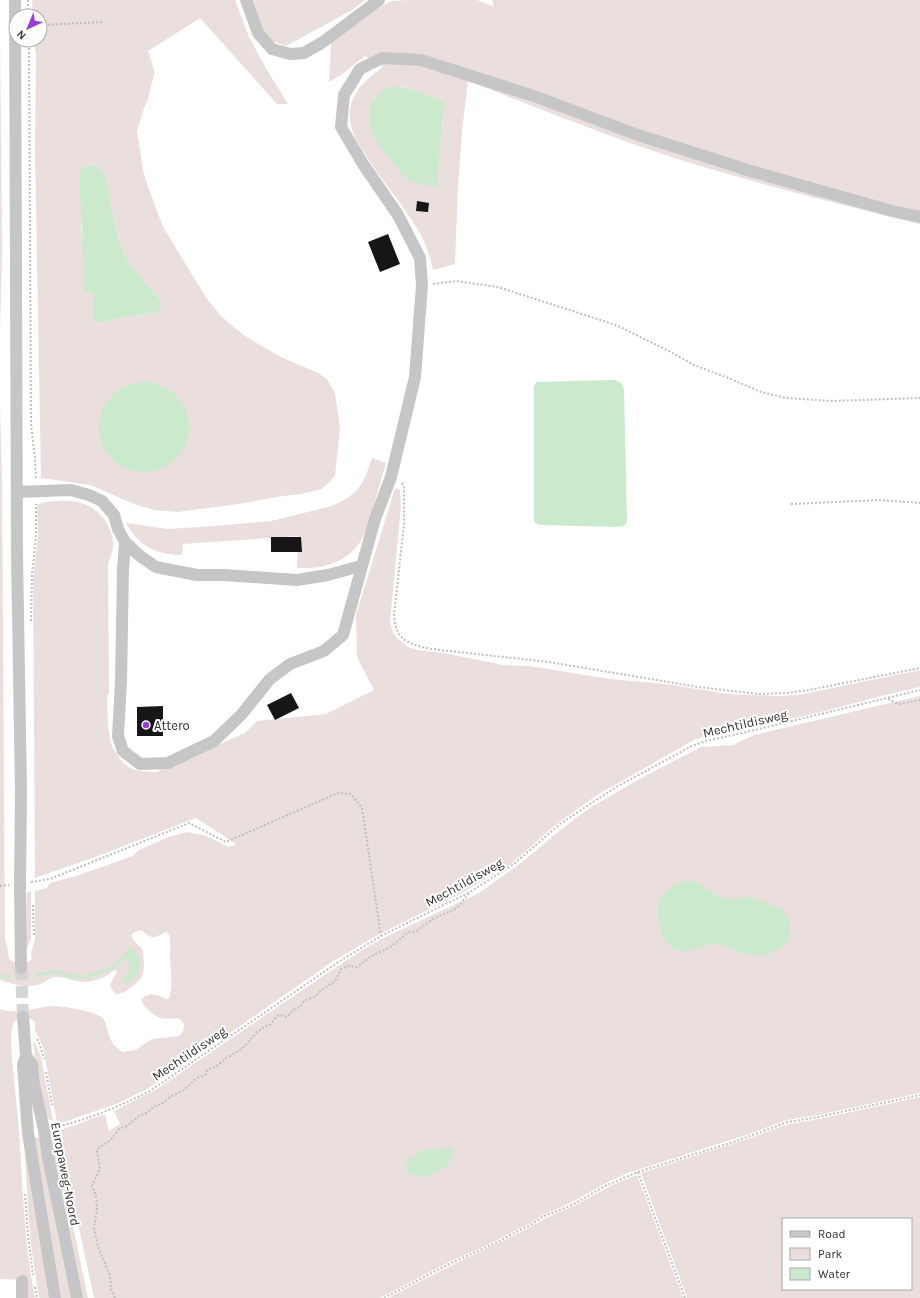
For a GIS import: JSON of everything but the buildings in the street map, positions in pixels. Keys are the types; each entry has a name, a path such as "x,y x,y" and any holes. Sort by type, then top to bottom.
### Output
{"street":[{"path":"15,0 18,492 17,553 21,792 21,968"},
{"path":"246,0 258,33 272,49 290,54 304,53 323,42 379,0"},
{"path":"125,542 118,736 123,751 140,764 168,762 214,741 241,715 270,678 290,664 324,651 343,635 361,566 375,519 390,477 414,377 422,285 420,258 398,215 362,164 341,127 344,95 360,69 382,58 421,60 534,96 638,135 754,172 892,211 920,217"},
{"path":"18,492 71,490 89,495 102,502 114,515 118,530 125,542 140,556 156,567 196,575 224,575 298,580 361,566"},
{"name":"Europaweg-Noord","path":"23,1017 26,1056 23,1065 28,1133 55,1298"},
{"name":"Europaweg-Noord","path":"26,1056 32,1064 34,1085 77,1298"},
{"path":"22,1298 28,1279"}],"path":[{"path":"48,25 104,22"},
{"path":"422,285 456,281 498,286 616,325 694,365 761,392 786,398 832,401 920,398"},
{"path":"390,477 400,480 404,487 404,524 394,605 394,625 401,638 413,645 431,649 549,662 698,687 760,694 809,690 920,668"},
{"path":"791,504 879,500 920,504"},
{"name":"Mechtildisweg","path":"56,1127 96,1115 150,1091 340,961 381,936 470,892 514,864 560,824 586,806 618,786 692,746 706,741 920,690"},
{"path":"887,699 899,704 920,700"},
{"path":"0,886 50,879 189,824 226,842 338,792 351,794 362,808 381,936"},
{"path":"115,1298 111,1289 110,1276 98,1246 94,1228 96,1208 95,1193 92,1186 100,1169 97,1151 99,1148 111,1140 119,1129 127,1126 139,1116 163,1103 170,1096 184,1090 197,1078 204,1076 208,1069 217,1066 226,1058 245,1047 257,1032 270,1025 277,1016 289,1016 293,1010 300,1007 304,1001 314,997 335,981 341,969 345,966 357,966 370,957 392,946 405,934 415,932 433,919 457,908 470,892"},
{"path":"384,1298 449,1264 497,1242 532,1224 542,1217 572,1205 605,1186 638,1172 736,1141 788,1122 920,1095"},
{"path":"638,1172 685,1298"},
{"path":"25,1189 28,1235 28,1279"},
{"path":"35,1284 37,1298"}],"green space":[{"path":"32,0 235,0 249,37 288,104 277,104 200,18 148,51 155,73 137,131 143,170 163,227 207,299 221,316 248,338 281,357 318,373 326,378 330,384 335,393 340,428 335,476 322,489 239,504 177,512 154,510 134,504 90,485 41,478 35,152 35,48 48,48 48,8 32,8","holes":["91,165 98,166 101,170 120,245 128,261 159,299 155,313 125,317 100,323 93,317 93,295 84,270 81,225"]},
{"path":"252,0 365,0 352,10 286,46 258,33"},
{"path":"477,0 494,7 492,0 920,0 920,224 733,176 677,159 587,127 468,81 462,131 458,187 455,264 433,270 426,247 415,225 359,145 350,121 352,101 357,92 364,83 383,67 365,56 341,75 329,82 331,43 362,15 392,1","holes":["402,87 444,101 370,122 371,108 376,96"]},
{"path":"0,25 2,252 0,334"},
{"path":"0,402 2,484 5,939 9,958 17,963 26,962 32,959 31,953 35,940 35,891 47,888 50,883 79,875 133,856 139,850 169,837 187,832 204,835 229,847 236,844 196,818 98,856 35,878 33,580 38,536 37,505 43,503 52,501 70,501 86,505 100,514 105,520 112,536 112,552 108,563 108,730 113,748 121,760 132,769 140,771 156,772 245,733 257,721 326,714 374,690 357,657 356,615 395,488 400,490 401,506 390,622 393,633 408,647 417,650 444,653 503,665 529,666 610,679 666,684 728,694 778,696 798,695 920,670 920,687 804,716 721,732 694,740 597,795 554,826 510,865 462,893 376,936 332,962 147,1089 116,1104 61,1123 57,1122 43,1047 35,1030 35,1022 27,1017 16,1020 14,1023 11,1042 12,1059 28,1254 35,1298 26,1298 25,1280 0,1279 0,1009 5,1011 18,1011 57,1006 79,1009 99,1015 103,1018 111,1041 123,1052 136,1050 152,1039 179,1036 183,1032 184,1024 180,1019 164,1019 157,1017 147,1009 141,1000 147,995 156,995 166,999 169,998 172,981 170,942 169,934 165,932 155,937 147,935 141,930 132,934 134,941 143,951 143,973 141,978 136,983 121,993 116,994 110,985 117,971 116,970 108,975 87,982 57,977 51,978 40,984 23,986 0,980"},
{"path":"372,458 386,463 371,517 363,537 352,552 344,558 321,567 297,568 298,536 183,544 182,555 173,555 157,551 143,544 137,539 127,525 127,523 168,529 271,521 332,506 346,499 361,485"},
{"path":"920,696 920,1093 818,1115 787,1120 749,1134 628,1173 380,1298 94,1298 70,1186 61,1130 105,1114 109,1131 120,1124 114,1111 157,1089 342,963 379,940 479,893 521,863 564,827 591,807 645,776 701,747 733,745 754,735"},
{"path":"31,891 31,939 26,951 27,892"},
{"path":"33,1043 35,1043 41,1057 53,1121 45,1117"},
{"path":"920,1097 920,1298 687,1298 641,1173 789,1124"},
{"path":"55,1135 88,1298 81,1298 50,1142"},
{"path":"34,1138 39,1138 40,1141 71,1298 58,1298"},
{"path":"24,1139 49,1298 39,1298 31,1245"},
{"path":"637,1175 683,1298 388,1298 548,1217 576,1205 614,1184"}],"water":[{"path":"394,86 413,90 444,101 437,187 415,183 408,180 378,143 372,132 369,117 372,103 381,92"},
{"path":"91,165 98,166 105,176 120,245 128,261 159,299 161,307 155,313 125,317 100,323 94,321 93,295 84,291 83,288 83,245 79,174 84,167"},
{"path":"613,380 620,383 624,389 627,523 624,526 618,527 540,525 535,523 534,386 537,382"},
{"path":"144,382 161,385 176,395 186,410 189,427 186,444 176,459 161,469 144,472 127,469 112,459 102,444 99,427 102,410 112,395 127,385"},
{"path":"687,881 697,883 717,896 725,899 743,897 753,898 781,910 785,913 790,923 790,934 787,941 777,950 756,956 715,944 685,951 677,950 671,947 666,942 660,928 658,912 660,900 670,889"},
{"path":"131,948 139,957 140,968 135,977 123,984 122,982 130,969 124,952"},
{"path":"453,1148 454,1154 447,1165 432,1174 421,1177 410,1174 406,1170 406,1165 410,1158 421,1150"}],"waterway":[{"path":"37,977 39,974 58,972 68,976 87,977 111,968 125,957"},
{"path":"0,976 9,977"}],"tunnel":[{"path":"21,968 23,1017"}],"place":[{"name":"Attero","path":"146,725"}]}
